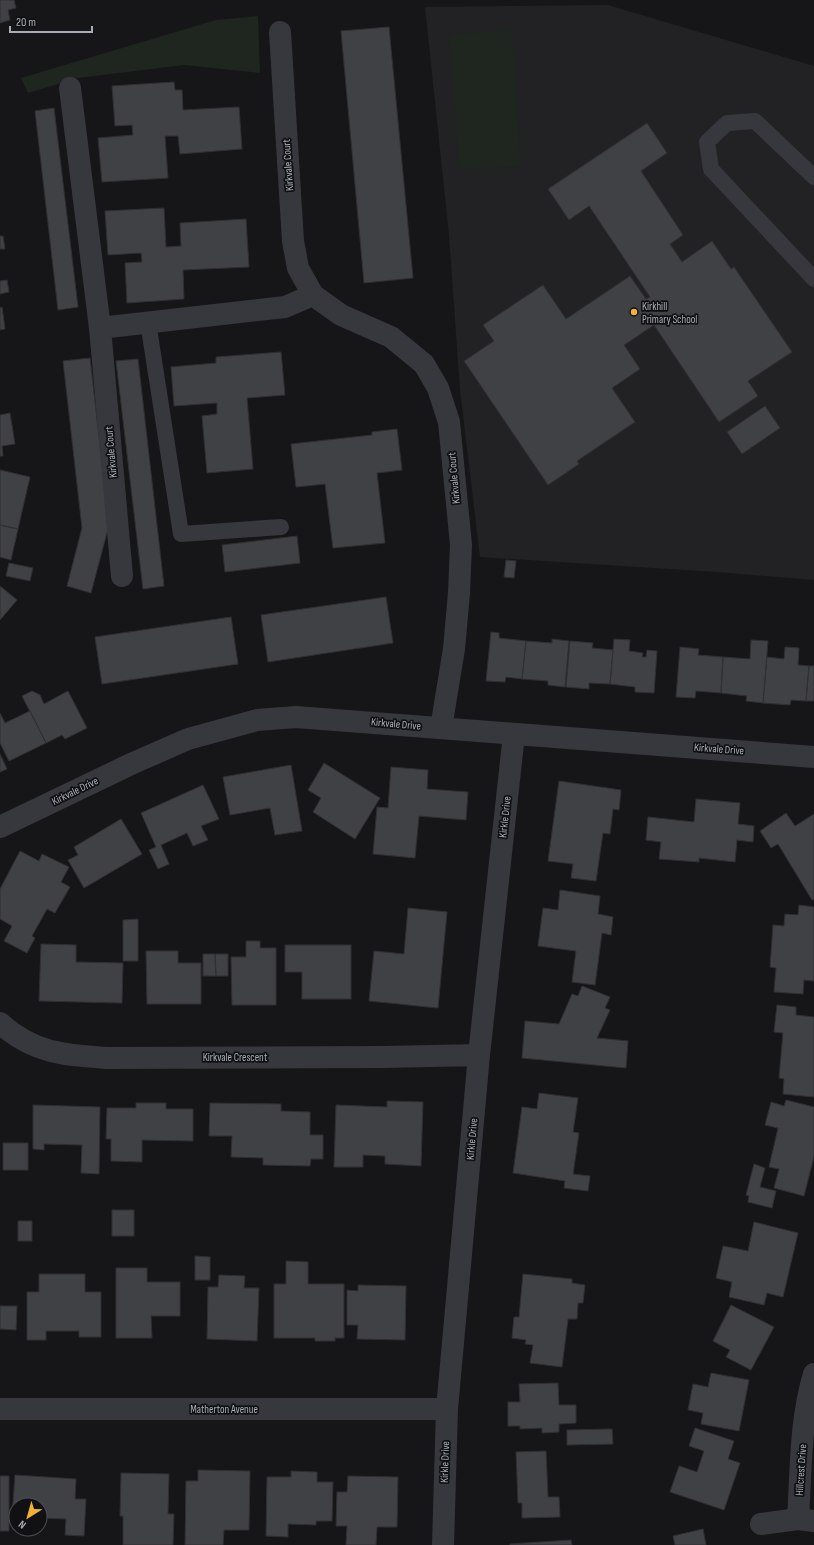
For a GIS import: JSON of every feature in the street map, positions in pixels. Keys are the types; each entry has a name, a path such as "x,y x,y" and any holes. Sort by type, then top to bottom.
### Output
{"street":[{"name":"Kirkvale Court","path":"280,32 293,241 298,268 313,295 341,315 391,337 424,364 438,388 449,422 461,545 459,593 454,649 441,728"},
{"name":"Kirkvale Court","path":"70,88 100,328 122,576"},
{"path":"100,328 284,307 313,295"},
{"name":"Kirkvale Drive","path":"0,828 131,764 188,739 257,720 296,717 814,756"},
{"name":"Kirkle Drive","path":"443,1545 447,1409 479,1055 514,734"},
{"name":"Kirkvale Crescent","path":"0,1023 13,1034 34,1046 72,1056 115,1058 383,1057 479,1055"},
{"name":"Hillcrest Drive","path":"761,1524 806,1520 802,1451 808,1394 814,1374"},
{"name":"Matherton Avenue","path":"0,1410 447,1409"}],"lane":[{"path":"814,177 755,121 727,123 707,142 711,169 814,278"},
{"path":"148,322 181,534 281,527"}],"shaded area":[{"name":"Kirkhill Primary School","path":"608,5 814,66 814,580 717,572 480,557 460,390 449,235 425,7"},
{"path":"258,16 260,73 184,65 78,78 28,93 21,78 216,20"},
{"path":"512,30 521,166 459,170 449,34"}],"building":[{"path":"0,0 14,0 16,8 8,10 10,20 0,23"},
{"path":"389,27 413,278 364,283 341,31"},
{"path":"174,82 175,90 182,90 183,110 239,107 242,149 180,154 178,136 165,136 168,178 102,182 98,138 133,135 132,125 115,126 112,86"},
{"path":"54,108 78,307 58,310 35,111"},
{"name":"Kirkhill Primary School","path":"647,123 667,153 641,171 683,235 670,244 682,262 712,241 731,269 734,267 792,352 748,381 758,396 719,422 654,325 624,345 640,369 612,388 635,422 577,461 579,464 548,485 464,361 494,341 483,325 543,285 566,319 630,276 646,299 650,297 589,206 569,220 548,189"},
{"path":"164,208 166,247 181,246 180,223 246,219 249,267 183,270 184,299 127,303 125,263 142,262 141,253 108,255 105,211"},
{"path":"0,236 3,236 5,249 0,249"},
{"path":"7,280 9,292 0,294 0,281"},
{"path":"2,307 5,329 0,330 0,308"},
{"path":"281,352 285,395 247,398 253,469 207,473 202,416 217,414 217,403 174,406 171,367 216,363 216,357"},
{"path":"90,358 109,525 91,593 67,586 82,528 63,361"},
{"path":"138,359 164,586 143,589 116,361"},
{"path":"765,406 780,428 742,454 727,432"},
{"path":"10,413 15,444 2,446 3,456 0,456 0,415"},
{"path":"397,429 402,470 377,473 385,543 333,548 325,484 296,487 291,444 372,435 372,432"},
{"path":"0,470 30,477 18,529 0,525"},
{"path":"0,525 18,529 11,560 0,557"},
{"path":"297,536 300,563 225,572 222,545"},
{"path":"506,560 516,561 514,578 504,577"},
{"path":"9,563 33,568 30,581 6,576"},
{"path":"0,586 17,600 0,620"},
{"path":"386,597 393,643 268,662 261,615"},
{"path":"231,617 238,664 102,684 95,637"},
{"path":"491,632 499,633 499,638 526,641 522,679 506,677 505,682 486,681"},
{"path":"552,639 569,641 565,687 548,685 548,681 522,679 526,641 552,643"},
{"path":"614,639 630,640 629,651 643,653 642,657 646,657 647,650 657,651 654,693 635,692 635,687 610,684"},
{"path":"751,640 768,641 763,703 746,701 747,696 721,693 723,657 750,659"},
{"path":"570,641 593,643 592,648 613,650 610,684 589,683 589,689 566,687"},
{"path":"680,647 699,649 698,655 723,657 721,693 696,691 695,698 676,697"},
{"path":"785,647 799,648 798,665 809,666 806,701 791,700 790,705 763,703 767,657 784,659"},
{"path":"809,666 814,666 814,701 806,701"},
{"path":"32,691 40,695 44,704 68,691 87,728 65,739 62,735 46,743 22,696"},
{"path":"30,711 46,743 9,761 0,743 0,713 5,723"},
{"path":"0,754 7,769 0,772"},
{"path":"324,763 380,798 355,839 313,812 321,798 308,790"},
{"path":"291,765 302,831 275,835 270,808 230,815 223,777"},
{"path":"391,767 428,770 427,789 468,792 466,820 419,816 415,858 373,854 377,807 388,808"},
{"path":"559,781 621,790 619,810 613,809 610,834 603,833 596,881 571,878 573,864 548,861"},
{"path":"203,785 219,819 201,826 208,840 193,846 187,833 161,845 169,864 158,869 149,850 156,847 141,813"},
{"path":"696,799 740,803 738,824 754,826 753,842 737,840 735,862 699,858 699,862 659,859 661,842 646,840 648,817 694,822"},
{"path":"786,813 795,826 814,814 814,899 812,900 778,844 771,848 760,831"},
{"path":"121,819 142,854 84,888 68,860 78,855 74,847"},
{"path":"20,851 39,861 42,854 69,867 61,882 70,887 55,913 47,909 32,936 35,938 27,953 4,941 12,926 0,919 0,889"},
{"path":"560,890 600,896 598,914 613,917 611,935 602,933 595,985 572,982 576,951 538,946 543,908 558,910"},
{"path":"799,905 814,907 814,981 804,980 803,994 774,992 776,968 770,967 773,925 784,926 785,914 798,915"},
{"path":"408,908 447,912 438,1008 369,1001 374,951 404,954"},
{"path":"138,919 138,961 123,961 123,920"},
{"path":"246,941 260,941 260,948 276,948 276,1005 232,1005 231,957 246,957"},
{"path":"41,944 76,945 76,962 123,963 122,1003 39,1001"},
{"path":"285,945 351,945 351,999 302,999 302,972 285,972"},
{"path":"146,951 178,951 178,963 201,963 201,1004 147,1004"},
{"path":"203,954 215,954 216,976 203,976"},
{"path":"215,954 228,954 228,976 216,976"},
{"path":"582,986 610,997 605,1008 610,1010 597,1038 628,1041 626,1068 522,1058 525,1021 559,1024 572,994 578,996"},
{"path":"777,1005 796,1007 796,1015 814,1017 814,1097 783,1094 784,1079 779,1078 783,1033 774,1032"},
{"path":"539,1093 578,1098 573,1132 579,1133 573,1174 590,1176 588,1191 564,1188 565,1181 513,1173 522,1107 537,1109"},
{"path":"786,1100 814,1107 814,1156 804,1196 774,1188 779,1169 769,1167 778,1128 765,1125 771,1102 784,1106"},
{"path":"387,1101 423,1102 421,1166 385,1164 385,1156 363,1155 363,1167 334,1167 336,1105 387,1107"},
{"path":"136,1103 166,1103 166,1109 193,1109 193,1141 142,1140 142,1162 111,1161 111,1139 106,1139 107,1108 136,1108"},
{"path":"210,1103 281,1104 281,1111 310,1112 310,1135 323,1135 323,1159 311,1159 310,1166 263,1165 263,1158 231,1157 232,1136 209,1136"},
{"path":"33,1105 100,1107 99,1174 81,1173 82,1145 44,1144 44,1150 33,1149"},
{"path":"3,1143 28,1143 28,1170 3,1170"},
{"path":"754,1164 765,1168 760,1187 776,1191 772,1208 748,1202 749,1196 746,1195"},
{"path":"112,1210 134,1210 134,1236 112,1236"},
{"path":"18,1221 32,1221 32,1241 18,1241"},
{"path":"754,1222 798,1233 783,1297 767,1293 764,1305 729,1297 732,1282 716,1278 723,1246 748,1251"},
{"path":"195,1256 210,1257 210,1280 195,1280"},
{"path":"286,1261 308,1262 308,1284 344,1284 344,1338 335,1338 335,1341 315,1341 315,1338 274,1338 274,1284 286,1284"},
{"path":"116,1268 147,1268 147,1282 180,1282 180,1316 151,1316 152,1338 116,1338"},
{"path":"39,1274 85,1274 85,1292 101,1292 101,1337 79,1337 79,1331 46,1331 46,1340 27,1340 27,1292 39,1292"},
{"path":"523,1274 572,1279 572,1283 585,1285 583,1303 578,1303 577,1319 568,1319 562,1367 530,1363 533,1345 525,1344 526,1340 512,1338 514,1317 519,1317"},
{"path":"219,1275 245,1276 244,1288 259,1288 257,1341 207,1339 208,1287 218,1287"},
{"path":"358,1285 406,1286 405,1340 357,1339 358,1325 347,1325 347,1290 358,1291"},
{"path":"731,1305 774,1327 751,1370 726,1357 730,1350 713,1341"},
{"path":"0,1306 17,1306 16,1330 0,1329"},
{"path":"711,1373 749,1380 739,1431 701,1424 703,1413 688,1410 693,1384 708,1387"},
{"path":"558,1383 559,1405 576,1405 576,1423 559,1424 559,1432 542,1433 542,1428 520,1429 520,1426 508,1426 508,1402 520,1402 519,1384"},
{"path":"695,1428 734,1441 728,1459 740,1463 724,1510 670,1492 679,1466 697,1472 704,1451 689,1446"},
{"path":"612,1429 613,1444 567,1445 567,1430"},
{"path":"546,1451 548,1497 559,1497 560,1517 522,1518 522,1503 518,1503 516,1452"},
{"path":"198,1470 250,1471 249,1530 224,1530 223,1545 185,1545 186,1481 198,1481"},
{"path":"291,1471 317,1472 317,1482 333,1482 332,1521 316,1521 316,1525 288,1524 288,1537 266,1536 267,1477 291,1477"},
{"path":"121,1473 169,1474 168,1514 174,1514 173,1545 123,1545 123,1516 120,1516"},
{"path":"15,1475 76,1479 75,1499 86,1499 84,1536 65,1535 66,1519 48,1518 48,1497 13,1497"},
{"path":"0,1476 9,1476 8,1531 0,1531"},
{"path":"348,1476 398,1477 397,1527 377,1527 376,1545 346,1545 347,1526 336,1526 337,1492 347,1492"},
{"path":"703,1529 706,1545 675,1545 673,1536"},
{"path":"571,1540 572,1545 510,1545 510,1544"}],"place":[{"name":"Kirkhill Primary School","path":"634,312"}]}
